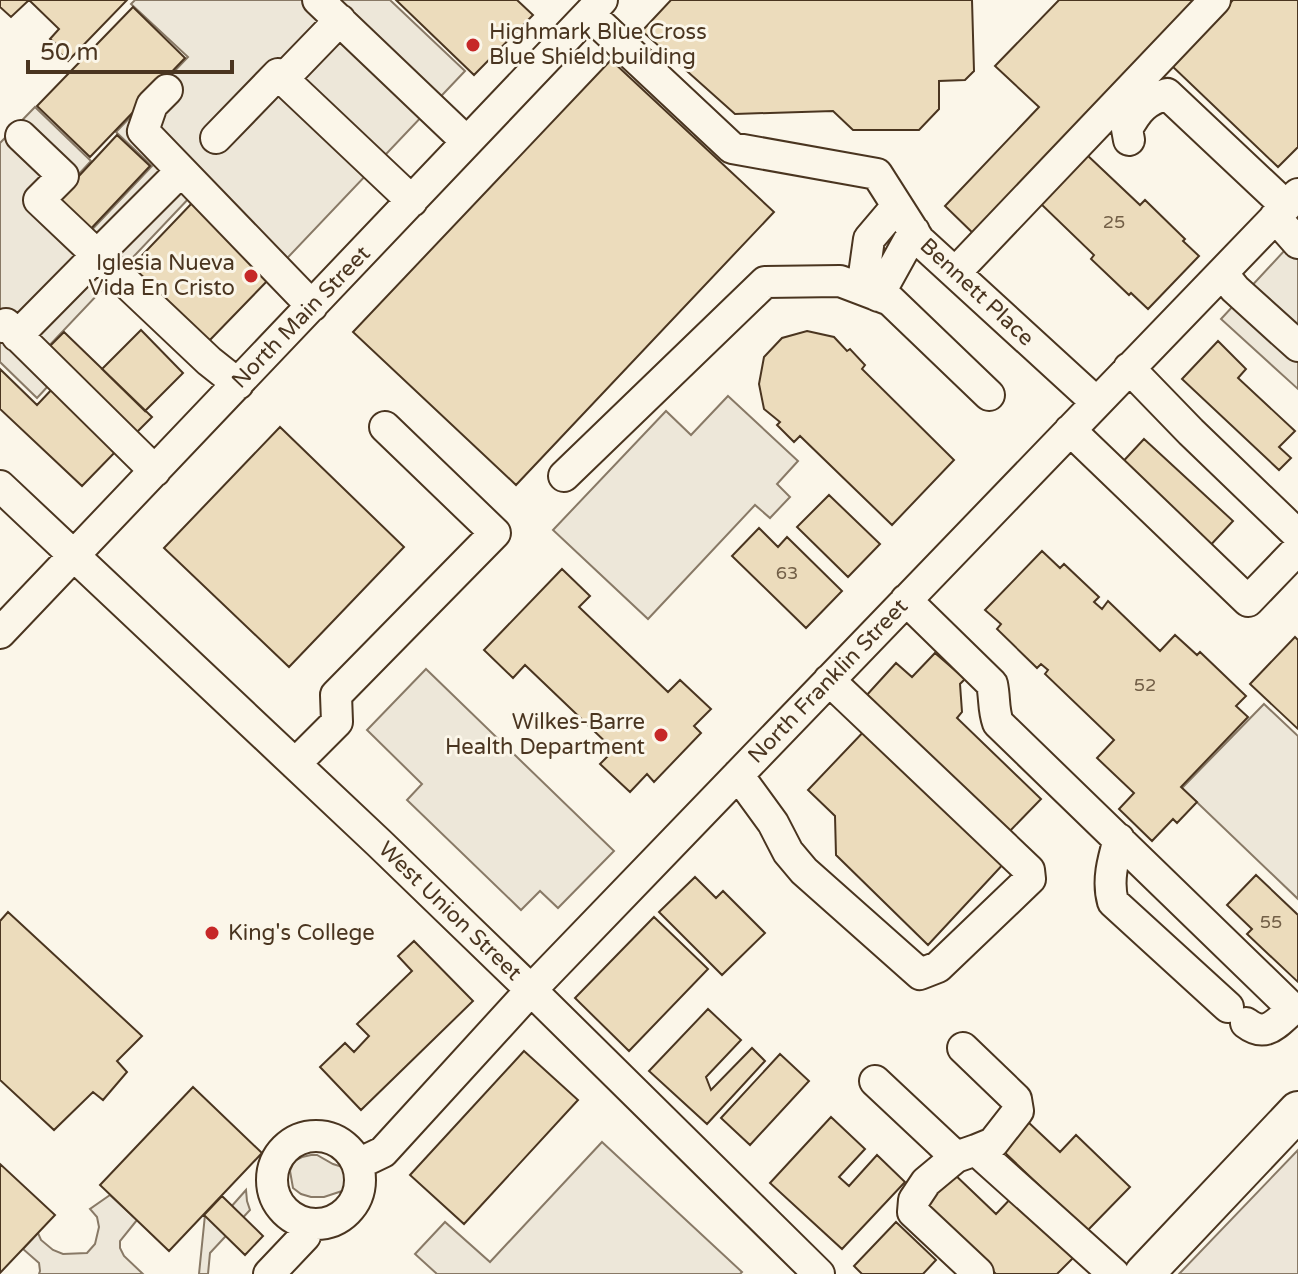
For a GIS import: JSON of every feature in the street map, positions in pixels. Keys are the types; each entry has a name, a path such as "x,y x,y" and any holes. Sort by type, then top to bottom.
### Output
{"main road":[{"path":"1144,1274 1298,1111"}],"street":[{"path":"955,273 1215,0"},
{"name":"Bennett Place","path":"596,7 732,148 877,174 919,240 1096,402"},
{"name":"North Main Street","path":"0,633 596,7"},
{"path":"283,79 329,10 467,142"},
{"path":"216,138 278,74 412,201"},
{"path":"167,90 152,105 143,131 312,306"},
{"path":"1129,140 1127,129 1136,112 1150,99 1167,94 1286,206 1298,243"},
{"path":"21,136 63,176 39,200 209,361 238,384"},
{"path":"155,471 8,332 97,255 181,171"},
{"path":"870,293 869,239 897,206"},
{"name":"North Franklin Street","path":"358,1164 383,1152 531,990 1286,206"},
{"path":"870,293 914,231"},
{"path":"1222,273 1235,289 1298,346"},
{"path":"564,476 765,282 840,281 890,300 989,395"},
{"path":"1129,368 1298,535"},
{"path":"295,764 337,722 336,695 495,533 385,427"},
{"path":"1070,430 1248,601 1298,549"},
{"name":"West Union Street","path":"0,486 531,990 819,1274"},
{"path":"906,600 992,684 993,709 998,723 1119,839 1293,1009 1272,1027 1255,1030 1113,902 1110,893 1111,867 1119,839"},
{"path":"738,775 773,823 788,852 804,871 920,974 938,967 1030,879 1029,870 829,680"},
{"path":"963,1048 1016,1099 1018,1111 993,1143 966,1154 926,1182 914,1200 913,1212 978,1273"},
{"path":"875,1081 1114,1274"},
{"path":"269,1274 305,1236"}],"shaded area":[{"path":"135,0 390,0 465,71 274,272 192,195 44,351 62,371 37,398 0,362 0,143 35,107 91,161 51,204 85,237 152,166 116,132 188,57 131,4"},
{"path":"1298,236 1298,389 1221,319"},
{"path":"728,396 798,461 777,484 790,497 770,518 755,505 648,619 553,530 666,411 691,435"},
{"path":"426,669 614,851 558,908 540,891 521,910 407,800 422,784 367,730"},
{"path":"1264,704 1298,736 1298,899 1182,788"},
{"path":"602,1142 742,1272 437,1274 415,1254 445,1222 490,1262"},
{"path":"1298,1150 1298,1274 1179,1274"},
{"path":"311,1155 349,1169 351,1183 342,1191 324,1197 301,1194 293,1188 290,1171 294,1161"},
{"path":"246,1190 250,1210 210,1253 208,1274 199,1274 205,1215 215,1225"},
{"path":"110,1195 137,1220 120,1241 120,1248 143,1274 39,1274 39,1263 23,1249 38,1233 53,1250 63,1254 87,1253 95,1244 99,1227 97,1217 90,1209"}],"building":[{"path":"0,0 29,0 11,17 0,7"},
{"path":"29,0 127,0 68,61 50,39 59,29"},
{"name":"Highmark Blue Cross Blue Shield building","path":"396,0 517,0 533,15 474,75"},
{"path":"671,0 972,0 974,71 965,80 939,81 939,109 919,130 853,130 833,111 735,114 642,31"},
{"path":"1059,0 1213,0 977,237 945,206 1039,107 995,66"},
{"path":"1233,0 1298,0 1298,147 1278,167 1171,65"},
{"path":"133,7 185,58 90,157 37,106"},
{"path":"611,60 774,212 516,485 353,332"},
{"path":"117,135 150,166 85,235 52,205"},
{"path":"1086,154 1140,205 1145,200 1199,256 1148,309 1091,259 1094,255 1040,203"},
{"path":"193,202 271,277 207,343 129,269"},
{"path":"141,330 183,373 145,411 102,369"},
{"path":"807,331 834,337 847,351 850,349 865,365 862,369 954,460 892,525 800,436 794,442 777,425 780,422 764,409 759,384 764,357 782,338"},
{"path":"64,332 152,417 132,437 44,352"},
{"path":"1218,341 1246,369 1238,378 1295,431 1279,447 1291,458 1279,470 1182,379"},
{"path":"0,369 37,405 55,386 120,447 82,486 0,409"},
{"path":"280,427 404,547 289,667 164,548"},
{"path":"1144,439 1233,521 1206,550 1117,468"},
{"path":"829,495 880,544 848,577 797,527"},
{"path":"759,528 778,547 787,537 842,591 806,628 732,556"},
{"path":"1042,551 1060,568 1064,564 1099,597 1094,602 1102,609 1108,601 1160,651 1175,635 1197,655 1200,652 1246,696 1236,706 1248,717 1181,787 1197,802 1177,823 1173,819 1152,841 1119,809 1134,793 1097,758 1114,740 1045,674 1048,670 1041,664 1037,668 997,629 1001,624 985,610"},
{"path":"562,569 590,596 579,607 668,692 680,680 711,709 694,726 701,733 654,782 647,774 630,792 600,764 614,750 525,665 513,678 484,650"},
{"path":"1295,637 1298,640 1298,729 1250,684"},
{"path":"935,653 965,679 960,684 962,712 957,718 1041,799 1007,834 865,697 896,663 912,677"},
{"path":"869,726 1007,860 928,945 836,855 835,816 808,790"},
{"path":"1256,875 1298,915 1298,982 1247,934 1252,929 1227,905"},
{"path":"695,877 716,898 723,891 765,933 722,975 659,912"},
{"path":"8,912 142,1036 117,1061 127,1072 103,1100 93,1092 54,1130 0,1080 0,921"},
{"path":"654,917 708,969 629,1051 575,998"},
{"path":"414,941 473,1001 361,1110 320,1067 345,1043 354,1052 369,1036 357,1024 412,971 398,956"},
{"path":"708,1009 741,1040 706,1077 711,1090 752,1048 765,1061 707,1124 649,1071"},
{"path":"524,1051 578,1100 464,1224 410,1175"},
{"path":"780,1054 809,1081 750,1145 721,1118"},
{"path":"193,1087 262,1153 169,1251 100,1185"},
{"path":"831,1117 865,1149 839,1177 849,1186 877,1155 905,1182 842,1249 770,1183"},
{"path":"1027,1121 1060,1152 1076,1135 1130,1187 1087,1231 1000,1148"},
{"path":"0,1164 55,1215 0,1273"},
{"path":"951,1171 996,1214 1016,1193 1078,1253 1057,1274 996,1274 921,1202"},
{"path":"222,1196 263,1236 245,1255 204,1215"},
{"path":"896,1222 936,1260 923,1274 862,1274 854,1266"}],"place":[{"name":"Highmark Blue Cross Blue Shield building","path":"473,45"},
{"name":"Iglesia Nueva Vida En Cristo","path":"251,276"},
{"name":"Wilkes-Barre Health Department","path":"661,735"},
{"name":"King's College","path":"212,933"}]}
